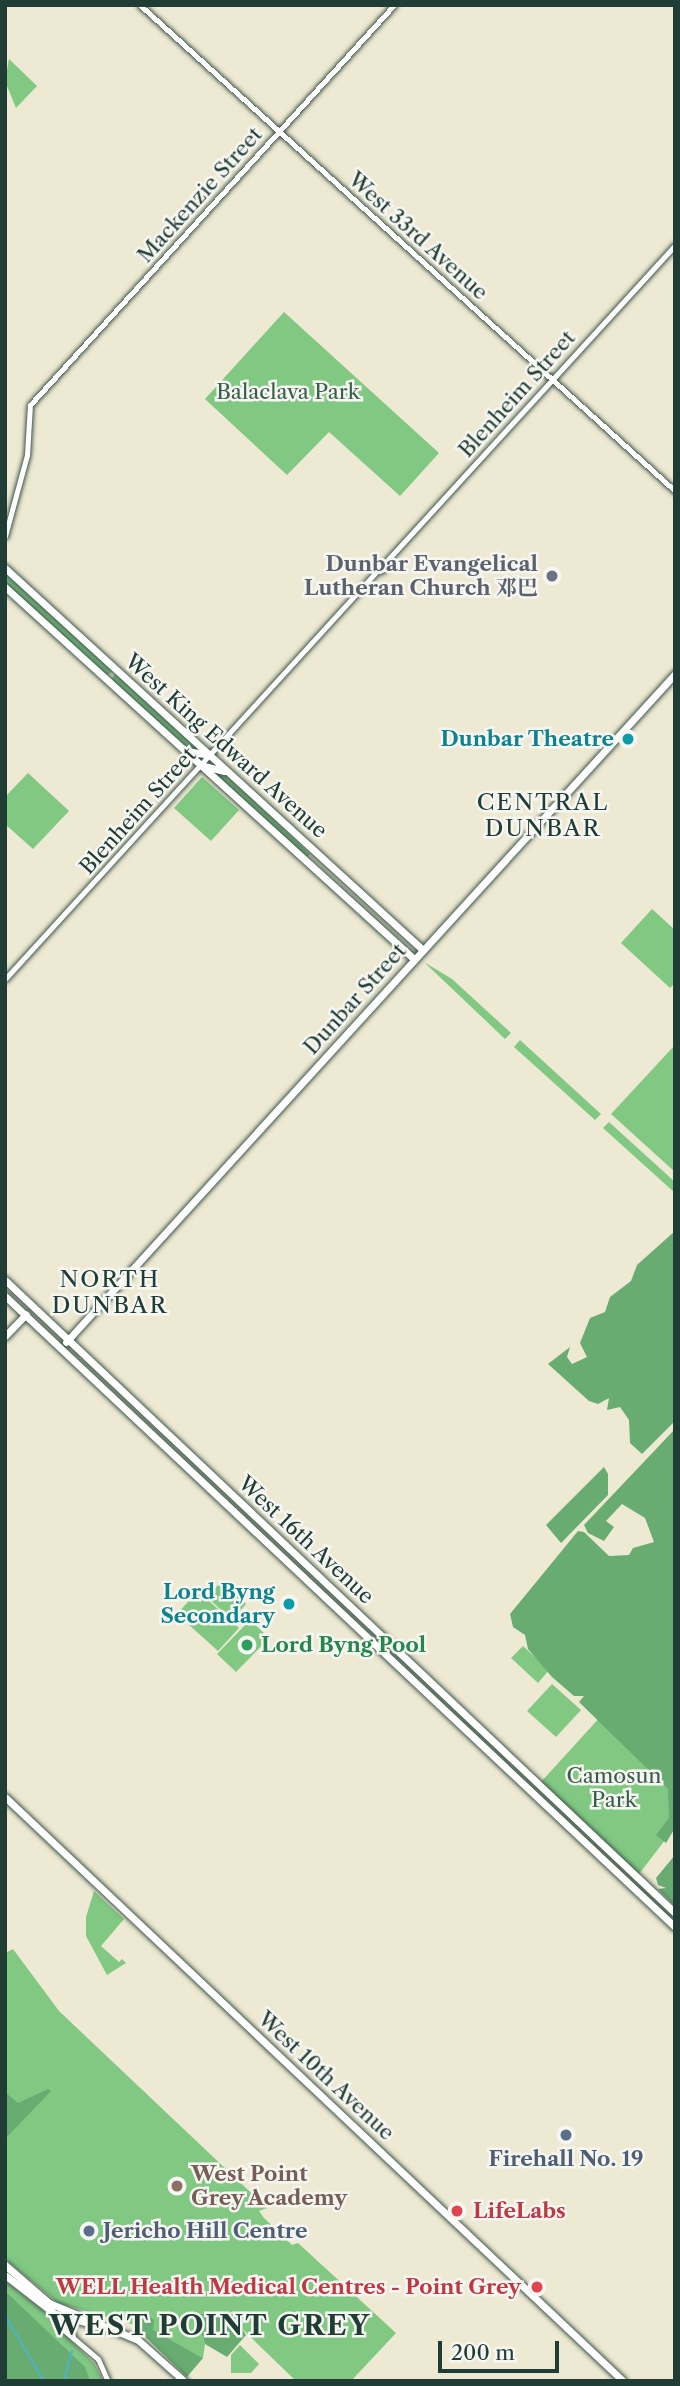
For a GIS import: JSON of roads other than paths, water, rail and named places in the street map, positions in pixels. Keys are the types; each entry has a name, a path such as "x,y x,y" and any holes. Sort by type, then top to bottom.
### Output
{"main road":[{"name":"West King Edward Avenue","path":"5,568 423,950"},
{"name":"West King Edward Avenue","path":"5,587 414,959"},
{"name":"Dunbar Street","path":"61,1348 675,674"},
{"path":"181,748 202,757 210,755"},
{"path":"200,765 210,765 236,779"},
{"path":"396,943 414,951 423,950"},
{"name":"West 16th Avenue","path":"5,1280 675,1913"},
{"name":"West 16th Avenue","path":"5,1296 675,1927"},
{"path":"5,1336 32,1307"},
{"name":"West 10th Avenue","path":"5,1797 624,2381"},
{"path":"5,2265 39,2296 63,2312 68,2320 109,2328"},
{"path":"5,2275 63,2312 109,2328 146,2345 184,2381"}],"street":[{"name":"West 33rd Avenue","path":"140,5 675,491"},
{"name":"Mackenzie Street","path":"5,536 27,455 30,405 394,5"},
{"name":"Blenheim Street","path":"5,979 675,245"},
{"path":"63,2312 65,2332 98,2359 108,2381"},
{"path":"68,2320 73,2337"}],"waterway":[{"path":"7,2319 44,2381"},
{"path":"64,2381 72,2351"}],"place":[{"name":"Dunbar Evangelical Lutheran Church 邓巴","path":"552,576"},
{"name":"Dunbar Theatre","path":"628,739"},
{"name":"Lord Byng Secondary","path":"289,1604"},
{"name":"Lord Byng Pool","path":"247,1645"},
{"name":"Firehall No. 19","path":"566,2135"},
{"name":"West Point Grey Academy","path":"177,2186"},
{"name":"LifeLabs","path":"457,2211"},
{"name":"Jericho Hill Centre","path":"89,2231"},
{"name":"WELL Health Medical Centres - Point Grey","path":"537,2287"}],"district":[{"name":"CENTRAL DUNBAR","path":"543,815"},
{"name":"NORTH DUNBAR","path":"110,1292"},
{"name":"WEST POINT GREY","path":"210,2325"}],"park label":[{"name":"Balaclava Park","path":"288,392"},
{"name":"Camosun Park","path":"614,1788"}]}
